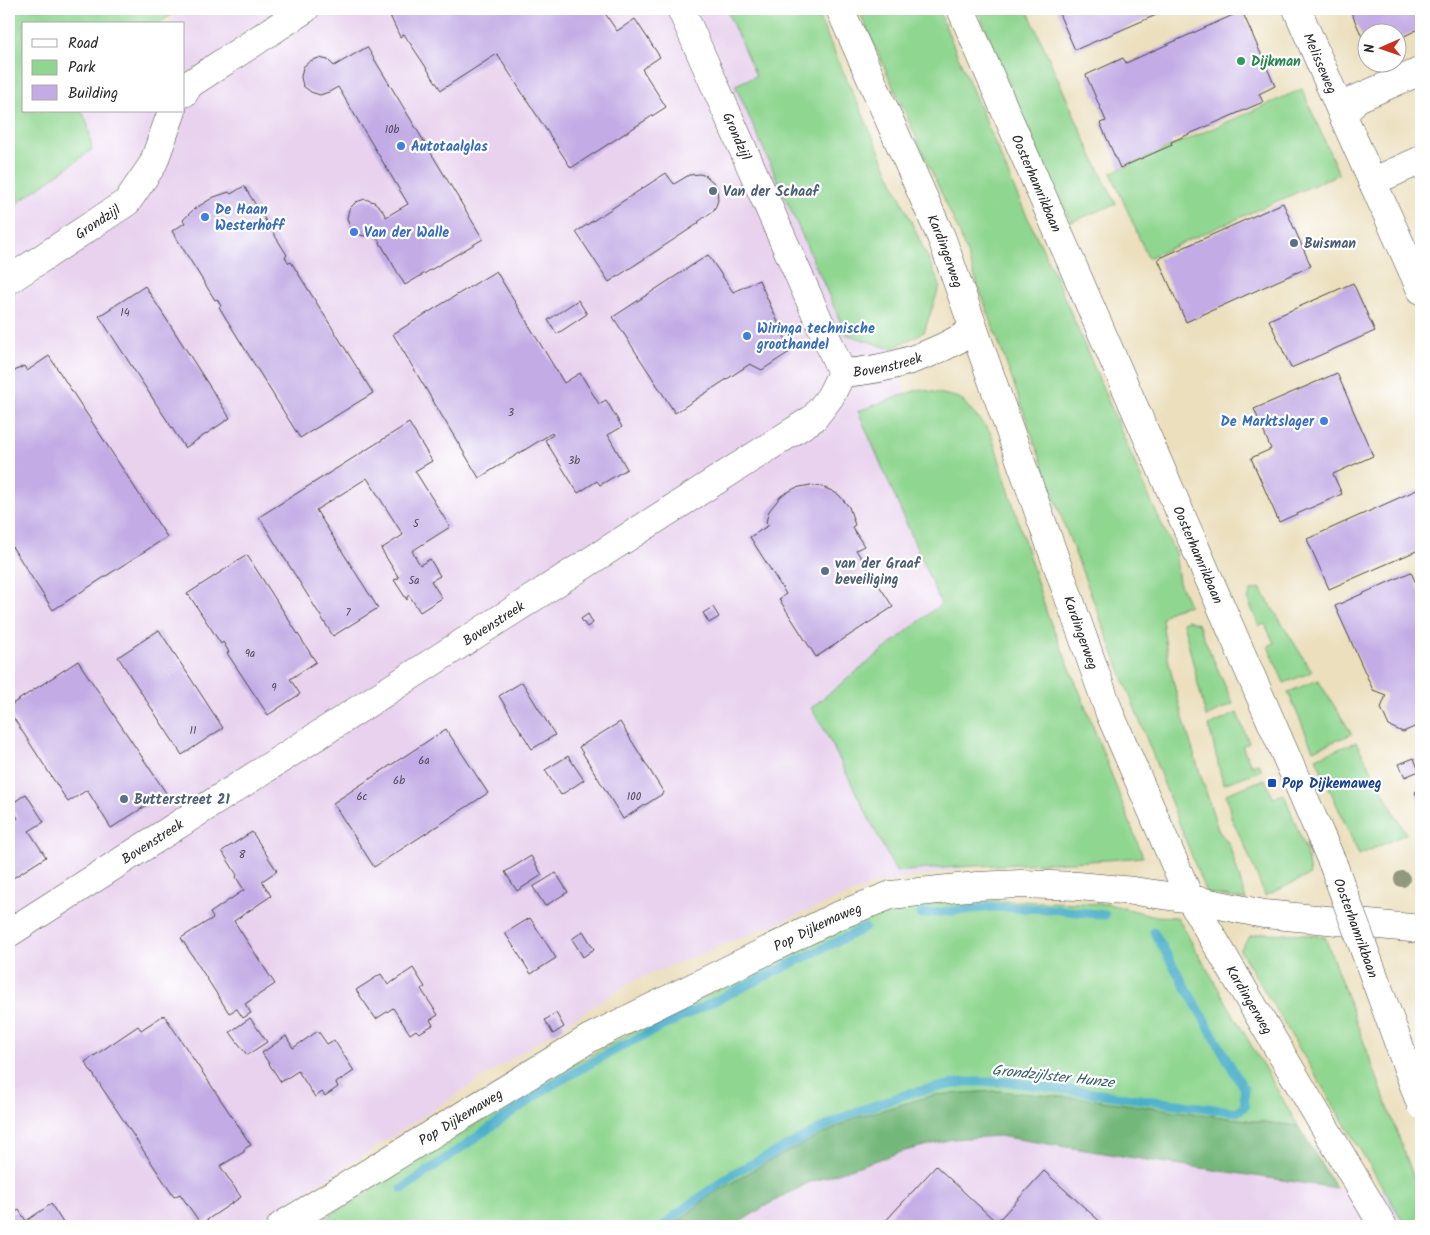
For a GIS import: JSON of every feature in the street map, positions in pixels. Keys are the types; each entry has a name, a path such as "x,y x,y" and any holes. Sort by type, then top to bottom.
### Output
{"street":[{"path":"185,92 190,84 305,9"},
{"name":"Grondzijl","path":"681,9 842,373"},
{"name":"Kardingerweg","path":"840,9 942,239 1110,714 1190,899 1383,1226"},
{"name":"Oosterhamrikbaan","path":"961,9 1333,864 1421,1105"},
{"name":"Melisseweg","path":"1297,9 1421,290"},
{"name":"Melisseweg","path":"1343,116 1356,99 1421,71"},
{"name":"Grondzijl","path":"9,280 127,202 152,164 172,112"},
{"path":"1372,182 1421,160"},
{"name":"Bovenstreek","path":"9,933 814,418 830,397 842,373 885,368 911,361 954,342 974,330"},
{"name":"Pop Dijkemaweg","path":"281,1226 590,1038 835,917 891,895 943,889 1021,884 1087,886 1190,899 1264,914 1421,929"}],"shaded area":[{"path":"183,9 743,9 834,197 1073,848 875,884 630,982 254,1226 9,1226 9,165 68,112 185,112 185,22 169,22"},
{"path":"1000,1136 1336,1188 1421,1190 1421,1226 734,1226 765,1206 808,1183 901,1152 952,1139"}],"green space":[{"path":"9,9 180,9 161,22 22,22 22,112 82,112 88,125 92,150 9,209"},
{"path":"726,9 815,9 940,285 924,332 891,349 846,334 735,85 756,76"},
{"path":"858,9 938,9 1017,195 1053,271 1150,499 1175,553 1179,582 1189,605 1171,610 1162,618 1171,671 1185,725 1218,830 1229,844 1246,900 1206,893 1065,527 959,232"},
{"path":"977,9 1027,9 1091,153 1116,204 1071,222 1049,177"},
{"path":"1302,89 1339,174 1148,258 1111,173"},
{"path":"920,389 960,398 991,433 1047,614 1081,695 1143,857 896,872 824,729 811,708 941,604 858,411"},
{"path":"1260,588 1312,672 1284,683 1268,646 1274,643 1265,624 1259,626 1248,600 1251,591"},
{"path":"1188,620 1198,624 1233,704 1206,717 1183,622"},
{"path":"1318,680 1352,734 1313,750 1288,692"},
{"path":"1237,713 1249,743 1242,746 1251,765 1258,763 1262,770 1223,784 1209,726"},
{"path":"1356,742 1406,834 1359,855 1316,758"},
{"path":"1265,779 1273,798 1284,794 1306,851 1310,875 1265,896 1232,820 1226,794"},
{"path":"982,900 1108,904 1155,916 1177,917 1298,1126 998,1091 934,1095 855,1118 714,1193 672,1226 313,1226 554,1075 630,1033 864,918 917,904"},
{"path":"1265,933 1325,937 1421,1197 1421,1226 1406,1226 1240,950 1250,936"},
{"path":"998,1091 1088,1099 1298,1126 1336,1188 999,1136 952,1139 901,1152 808,1183 765,1206 734,1226 672,1226 714,1193 767,1162 855,1118 934,1095"}],"building":[{"path":"387,9 602,9 617,31 635,19 660,57 642,69 666,107 571,168 497,54 441,90 404,34 400,37"},
{"path":"1057,9 1170,9 1075,50"},
{"path":"1359,9 1421,9 1421,28 1408,34 1408,22 1358,22 1358,28 1351,12"},
{"path":"1242,11 1275,86 1259,94 1263,102 1171,142 1172,145 1120,168 1100,123 1106,121 1086,75 1123,58 1126,63"},
{"path":"367,47 483,239 405,285 375,234 365,236 356,234 350,227 347,218 349,209 356,202 365,199 374,202 381,208 386,217 408,204 338,87 320,95 311,92 303,86 301,77 303,67 310,61 319,58 328,60 334,66"},
{"path":"666,173 674,184 689,175 700,174 706,176 714,183 717,189 718,200 716,206 699,223 609,282 576,232"},
{"path":"244,186 287,255 285,257 289,263 291,262 373,393 300,438 219,307 221,306 217,299 215,300 172,231 185,223 183,220 194,209 214,197 229,192 231,194"},
{"path":"1283,203 1311,266 1186,322 1158,259"},
{"path":"708,255 733,292 759,280 791,351 762,370 750,364 675,413 613,317"},
{"path":"496,271 564,383 580,373 599,404 606,400 622,427 608,435 627,469 600,485 597,481 578,493 545,440 553,435 552,433 479,478 393,334"},
{"path":"1353,283 1375,331 1291,368 1269,320"},
{"path":"145,286 230,418 185,448 99,316"},
{"path":"578,300 587,314 557,334 548,320"},
{"path":"49,356 167,537 53,610 9,542 9,374 24,366 27,371"},
{"path":"1337,373 1373,456 1333,474 1342,494 1279,522 1251,458 1271,449 1254,409"},
{"path":"409,423 432,461 415,471 450,527 412,551 420,565 430,559 440,576 431,581 442,598 420,612 409,595 407,600 394,580 399,578 381,549 403,535 367,478 316,510 378,608 333,636 259,517"},
{"path":"810,485 832,491 839,495 849,507 855,525 852,527 864,546 856,550 893,607 816,657 779,599 786,594 750,537 769,525 766,522 769,511 781,496 795,488"},
{"path":"1421,488 1421,549 1329,589 1307,539"},
{"path":"247,555 316,662 290,679 300,694 268,715 227,653 229,652 223,642 221,644 187,594"},
{"path":"1411,572 1421,595 1421,724 1403,732 1389,726 1381,708 1386,695 1373,690 1335,606"},
{"path":"713,607 719,617 709,623 703,613"},
{"path":"588,614 593,623 587,627 581,619"},
{"path":"159,630 223,728 182,755 118,657"},
{"path":"78,661 166,793 111,828 87,790 68,802 9,711 9,706"},
{"path":"522,682 555,735 532,749 499,696"},
{"path":"620,722 664,793 623,819 579,747"},
{"path":"446,729 488,793 374,867 333,803"},
{"path":"568,756 584,780 561,795 545,770"},
{"path":"1414,758 1419,771 1405,777 1399,764"},
{"path":"1421,789 1421,806 1415,792"},
{"path":"26,794 44,822 29,831 46,857 13,878 9,872 9,824 18,818 10,805"},
{"path":"252,832 277,871 262,881 271,896 234,921 275,984 245,1004 251,1013 243,1018 237,1009 229,1013 181,938 213,918 210,913 244,890 222,851"},
{"path":"531,856 542,875 517,891 505,872"},
{"path":"556,873 568,892 545,906 533,887"},
{"path":"530,918 556,958 531,974 505,933"},
{"path":"583,931 594,949 583,957 572,939"},
{"path":"413,968 425,987 421,989 438,1015 430,1020 433,1025 419,1033 416,1030 410,1034 393,1008 376,1019 356,990 381,974 388,985"},
{"path":"556,1013 564,1027 553,1034 545,1020"},
{"path":"164,1015 251,1145 244,1149 244,1152 220,1166 241,1197 201,1224 180,1194 174,1197 85,1062 138,1026 141,1030"},
{"path":"250,1018 267,1042 247,1055 230,1032"},
{"path":"318,1031 327,1044 334,1040 354,1071 336,1083 338,1087 325,1096 322,1092 315,1097 298,1071 281,1082 262,1053 286,1036 293,1048"},
{"path":"936,1166 994,1220 998,1221 1044,1171 1105,1226 881,1226"},
{"path":"51,1204 65,1226 9,1226 9,1216 19,1210 26,1221"}],"waterway":[{"path":"921,914 994,907 1050,909 1105,915"},
{"path":"402,1189 547,1088 620,1047 865,928"},
{"name":"Grondzijlster Hunze","path":"663,1226 734,1173 850,1114 910,1093 964,1082 1010,1082 1237,1112 1245,1106 1244,1089 1154,932"},
{"path":"332,1226 337,1223 339,1226"}],"place":[{"name":"Dijkman","path":"1241,61"},
{"name":"Autotaalglas","path":"401,146"},
{"name":"Van der Schaaf","path":"713,191"},
{"name":"De Haan Westerhoff","path":"205,217"},
{"name":"Van der Walle","path":"354,232"},
{"name":"Buisman","path":"1294,243"},
{"name":"Wiringa technische groothandel","path":"747,336"},
{"name":"De Marktslager","path":"1324,421"},
{"name":"van der Graaf beveiliging","path":"825,571"},
{"name":"Pop Dijkemaweg","path":"1272,783"},
{"name":"Butterstreet 21","path":"124,799"}]}
